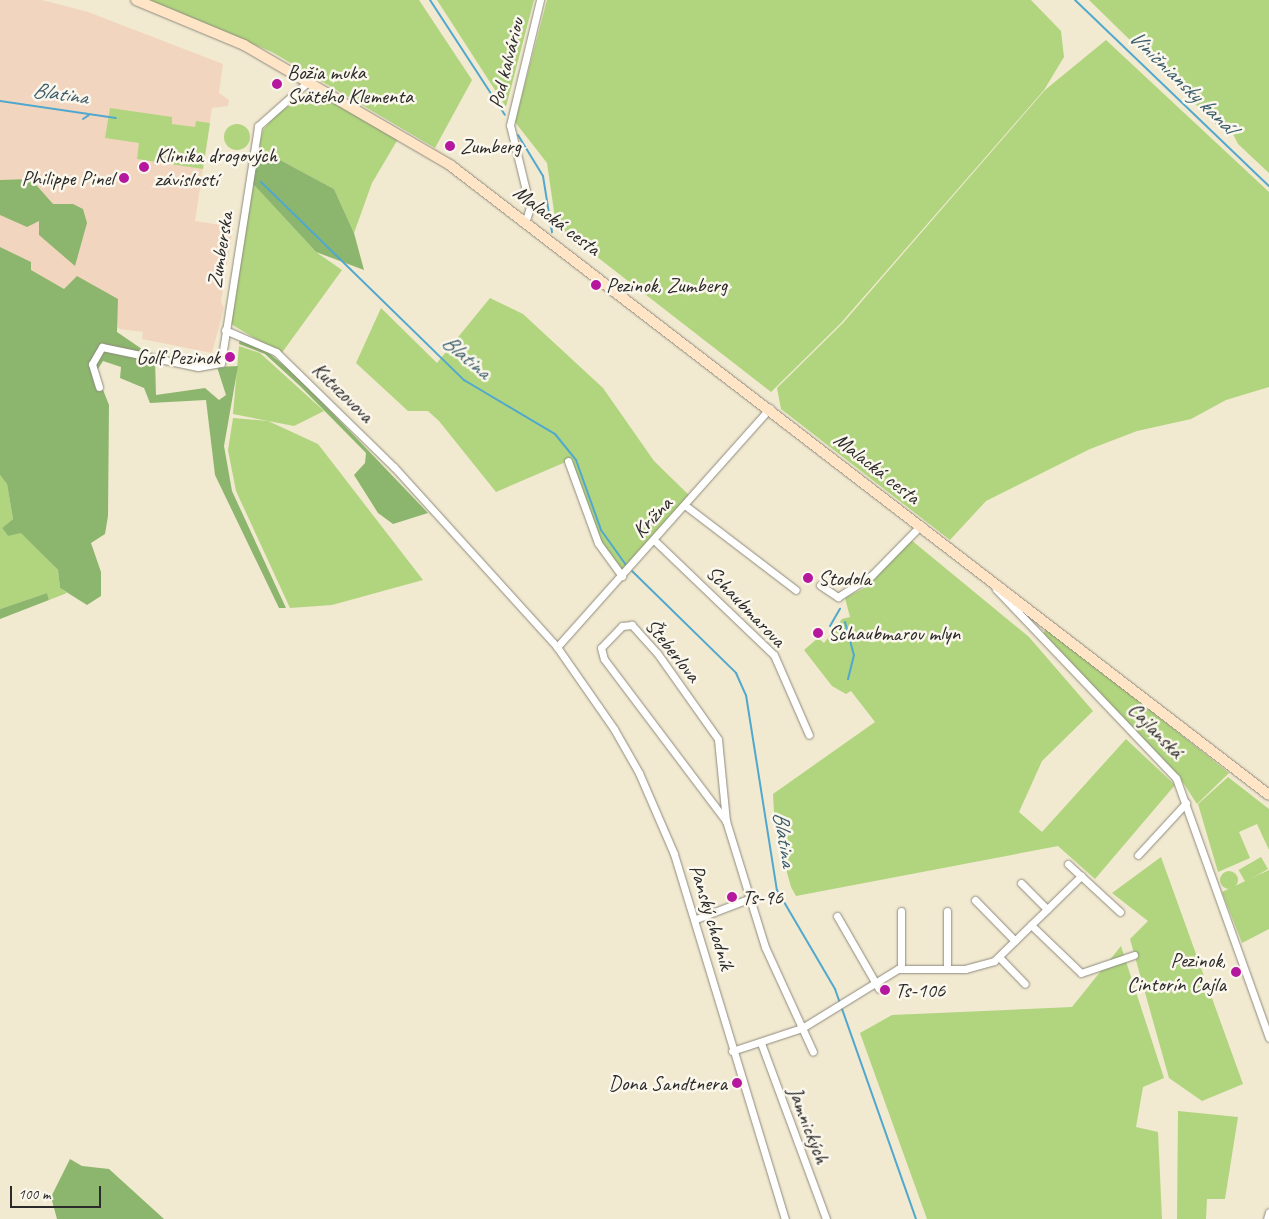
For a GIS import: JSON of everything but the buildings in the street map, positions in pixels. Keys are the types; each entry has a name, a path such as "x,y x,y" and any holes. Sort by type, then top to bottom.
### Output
{"main road":[{"name":"Malacká cesta","path":"136,0 229,37 310,80 446,162 526,220 921,525"},
{"path":"921,525 1269,795"}],"street":[{"name":"Pod kalváriou","path":"526,220 530,207 510,125 540,0"},
{"name":"Zumberska","path":"225,330 258,126 310,80"},
{"path":"99,387 92,364 102,347 211,367 221,363 225,330"},
{"name":"Kutuzovova","path":"225,330 276,352 322,395 462,539 557,647"},
{"name":"Krížna","path":"557,647 686,506 770,408"},
{"path":"568,461 595,536 623,575"},
{"path":"686,506 796,590"},
{"path":"820,585 838,597 872,575 921,525"},
{"name":"Schaubmarova","path":"654,540 774,655 809,736"},
{"name":"Cajlanská","path":"986,577 1029,626 1176,778 1269,1038"},
{"path":"1029,626 1037,616"},
{"name":"Šteberlova","path":"726,821 604,659 602,648 622,626 632,625 657,653 714,732 721,749 726,821 748,899 812,1052"},
{"name":"Panský chodník","path":"557,647 639,773 696,919 732,1051 785,1219"},
{"path":"708,798 724,796"},
{"path":"1138,855 1186,803"},
{"path":"1068,864 1120,912"},
{"path":"732,1051 802,1028 848,1000 877,986 902,969 974,968 999,958 1081,876"},
{"path":"1021,883 1047,909"},
{"path":"696,919 748,899"},
{"path":"975,900 1015,941"},
{"path":"901,911 902,969"},
{"path":"946,968 947,911"},
{"path":"837,916 877,986"},
{"path":"1031,925 1081,973 1134,955"},
{"path":"999,958 1025,984"},
{"name":"Jamnických","path":"761,1043 826,1219"},
{"path":"1268,1219 1269,1212"}],"shaded area":[{"path":"0,0 42,0 88,12 223,64 219,93 229,100 228,106 212,108 195,221 233,227 221,302 224,308 212,353 142,339 143,332 120,329 82,300 0,258"}],"green space":[{"path":"147,0 419,0 472,80 435,148 272,52"},
{"path":"437,0 534,0 506,107"},
{"path":"547,0 1031,0 1061,31 1064,57 1044,90 841,323 771,392 556,225 547,163 515,122"},
{"path":"1089,0 1269,0 1269,173 1238,144 1229,126 1217,125"},
{"path":"1106,40 1269,192 1269,387 1226,400 1191,419 1137,431 1090,449 986,501 950,540 781,409 777,388 843,323 1045,90"},
{"path":"315,87 398,139 372,183 354,233 334,189 258,148 263,130 276,115"},
{"path":"110,108 172,117 172,124 195,127 196,121 210,123 203,169 137,159 139,143 105,138"},
{"path":"237,124 246,128 250,137 246,146 237,150 228,146 224,137 228,128"},
{"path":"258,148 334,189 354,233 364,270 316,252 253,184"},
{"path":"31,179 53,204 73,204 83,209 87,223 75,266 39,235 39,221 27,227 0,215 0,180"},
{"path":"253,184 316,252 342,270 281,354 231,324"},
{"path":"0,247 31,262 31,270 64,289 77,276 118,299 117,332 155,358 156,395 205,388 219,400 226,395 217,367 238,366 224,446 232,491 286,608 279,608 215,475 206,400 150,403 144,388 120,378 121,367 103,361 96,372 109,405 108,516 105,534 91,543 101,572 101,596 87,605 60,588 58,570 21,533 8,536 2,528 13,519 7,484 0,475"},
{"path":"490,298 523,314 603,388 654,461 694,500 622,575 609,560 568,461 496,492 439,421 428,411 408,411 356,363 381,308 437,363"},
{"path":"240,339 260,346 298,377 428,513 393,524 378,513 354,475 365,463 366,453 301,387 265,354 239,344"},
{"path":"239,346 260,353 324,411 294,426 233,414"},
{"path":"233,418 268,421 318,444 423,580 332,605 290,608 236,491 228,450"},
{"path":"0,475 7,484 13,519 2,528 8,536 21,532 58,570 60,588 67,593 49,600 47,593 0,609"},
{"path":"910,539 1029,637 1093,711 1042,761 1019,812 1042,832 1126,739 1175,785 1095,879 1058,846 796,896 791,887 775,830 773,794 875,722 851,691 846,694 832,686 804,650 818,638 824,643 842,619 850,617 845,598 866,587"},
{"path":"47,593 49,600 0,619 0,609"},
{"path":"1046,627 1229,773 1197,804 1178,775 1043,635"},
{"path":"1228,777 1269,809 1269,850 1257,824 1239,832 1250,858 1218,872 1198,804"},
{"path":"1161,857 1243,1084 1202,1101 1169,1078 1130,939 1148,921 1112,893"},
{"path":"1261,857 1268,869 1245,882 1238,870"},
{"path":"1269,870 1269,929 1242,943 1222,892"},
{"path":"1229,871 1235,874 1238,880 1235,886 1229,889 1223,886 1220,880 1223,874"},
{"path":"1121,946 1164,1078 1143,1087 1136,1127 1158,1132 1162,1219 927,1219 860,1033 892,1015 1072,1007"},
{"path":"1178,1111 1238,1117 1225,1199 1207,1199 1206,1219 1177,1219"},
{"path":"70,1159 82,1166 109,1169 164,1219 57,1219 51,1197"}],"waterway":[{"path":"430,0 505,115"},
{"name":"Viničniansky kanál","path":"1075,0 1269,186"},
{"name":"Blatina","path":"0,101 116,118"},
{"name":"Blatina","path":"83,119 89,115"},
{"path":"518,135 543,176 552,232"},
{"name":"Blatina","path":"261,182 464,380 555,434 576,460 601,530 626,565"},
{"name":"Blatina","path":"632,571 736,673 746,695 777,890 835,989 916,1219"},
{"path":"830,626 840,609"},
{"path":"845,622 854,655 848,679"}],"place":[{"name":"Božia muka Svätého Klementa","path":"277,84"},
{"name":"Zumberg","path":"450,146"},
{"name":"Klinika drogových závislostí","path":"144,167"},
{"name":"Philippe Pinel","path":"124,178"},
{"name":"Pezinok, Zumberg","path":"596,285"},
{"name":"Golf Pezinok","path":"230,357"},
{"name":"Stodola","path":"808,578"},
{"name":"Schaubmarov mlyn","path":"818,633"},
{"name":"Ts-96","path":"732,897"},
{"name":"Pezinok, Cintorín Cajla","path":"1236,972"},
{"name":"Ts-106","path":"885,990"},
{"name":"Dona Sandtnera","path":"737,1083"}]}
